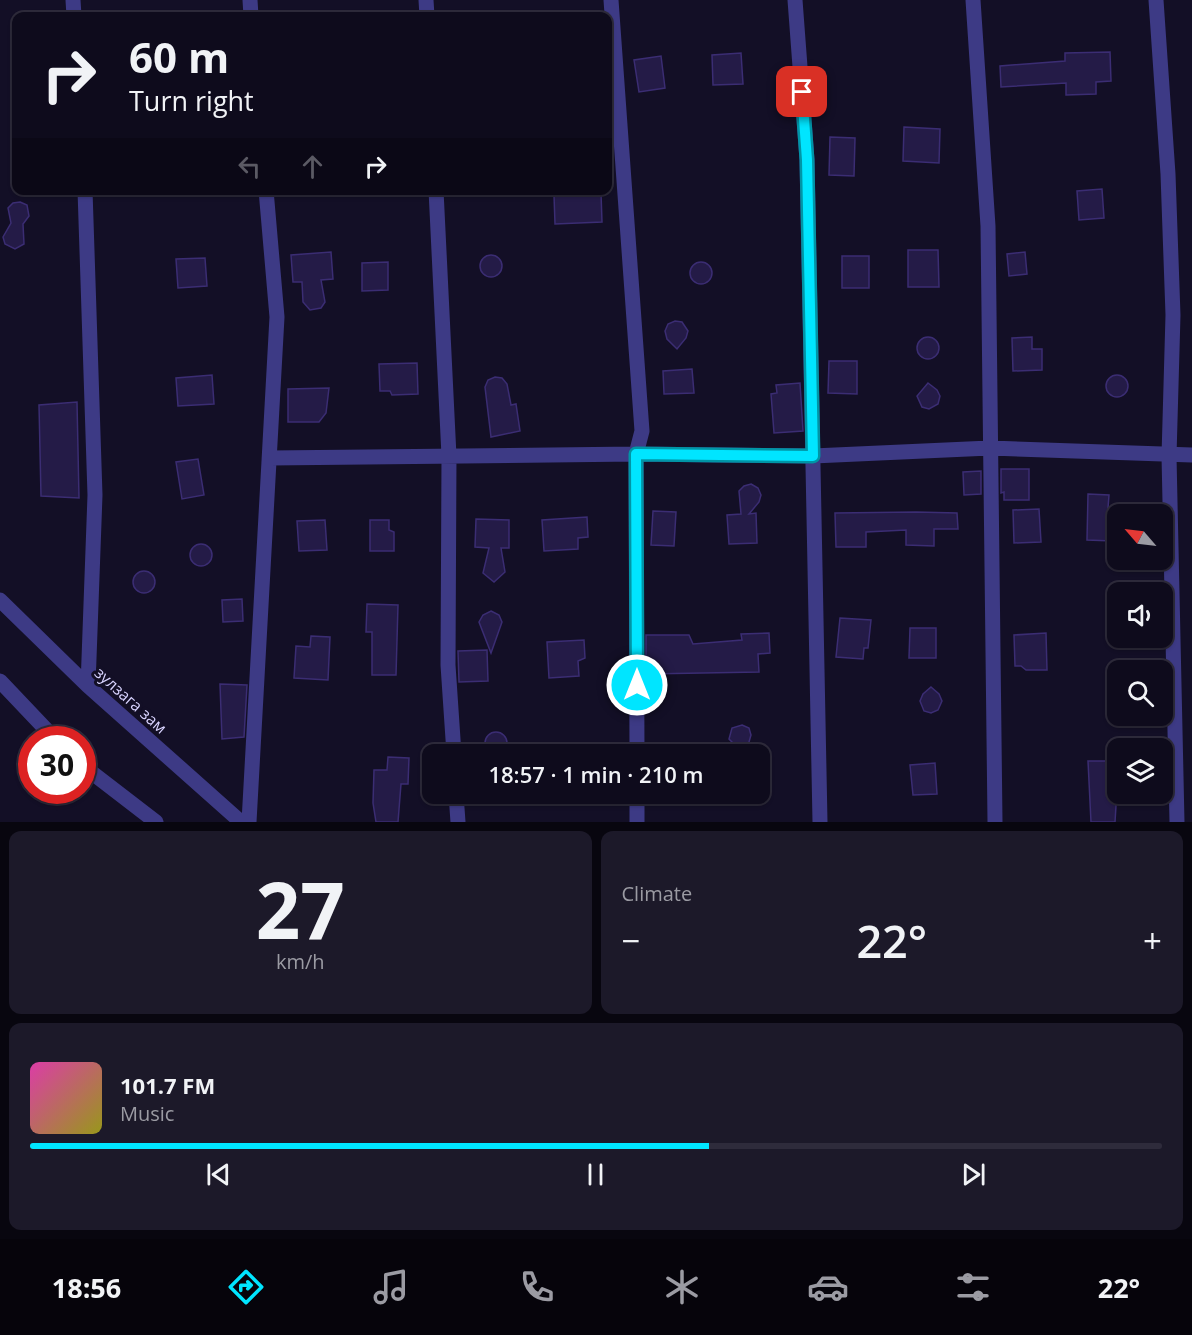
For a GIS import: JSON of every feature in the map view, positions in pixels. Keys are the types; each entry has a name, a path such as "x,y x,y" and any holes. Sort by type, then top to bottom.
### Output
{"street":[{"path":"795,0 807,160 820,822"},
{"path":"973,0 988,226 995,822"},
{"path":"1156,0 1168,174 1173,315 1169,456 1177,822"},
{"path":"612,14 642,431 636,454 637,744"},
{"path":"85,195 95,495 87,686"},
{"path":"249,822 277,317 266,195"},
{"path":"436,195 449,456 448,665 453,744"},
{"path":"270,458 636,454 813,456 990,448 1192,455"},
{"name":"зулзага зам","path":"0,600 87,686 241,822"},
{"path":"0,681 43,726"},
{"path":"96,776 156,822"},
{"path":"457,804 458,822"},
{"path":"637,804 637,822"}],"building":[{"path":"1110,52 1111,81 1096,82 1096,94 1066,95 1066,83 1001,87 1000,66 1065,61 1065,53"},
{"path":"741,53 743,84 713,85 712,55"},
{"path":"661,56 665,88 639,92 634,60"},
{"path":"904,127 940,129 939,163 903,161"},
{"path":"830,137 855,138 854,176 829,175"},
{"path":"1102,189 1104,218 1079,220 1077,191"},
{"path":"554,195 601,195 602,222 555,224"},
{"path":"20,202 27,205 29,216 23,224 24,244 15,249 5,244 3,237 11,223 8,208 13,203"},
{"path":"908,250 938,250 939,287 908,287"},
{"path":"331,252 333,279 321,280 325,302 321,308 310,310 303,302 302,282 293,282 291,255"},
{"path":"1025,252 1027,274 1009,276 1007,254"},
{"path":"491,255 499,258 502,266 499,274 491,277 483,274 480,266 483,258"},
{"path":"842,256 869,256 869,288 842,288"},
{"path":"205,258 207,286 178,288 176,259"},
{"path":"388,262 388,290 362,291 362,263"},
{"path":"701,262 709,265 712,273 709,281 701,284 693,281 690,273 693,265"},
{"path":"675,321 682,322 688,331 686,338 677,349 667,339 665,331 668,324"},
{"path":"924,337 932,337 939,344 939,352 932,359 924,359 917,352 917,344"},
{"path":"1032,337 1032,349 1042,349 1042,370 1013,371 1012,338"},
{"path":"829,361 857,361 857,394 828,393"},
{"path":"417,363 418,394 392,395 390,391 380,391 379,364"},
{"path":"692,369 694,393 664,394 663,371"},
{"path":"212,375 214,404 178,406 176,378"},
{"path":"1117,375 1125,378 1128,386 1125,394 1117,397 1109,394 1106,386 1109,378"},
{"path":"495,377 502,378 507,384 511,405 516,404 520,431 491,437 485,387 488,380"},
{"path":"800,383 803,431 774,433 771,394 777,393 776,385"},
{"path":"928,383 937,390 940,396 938,404 929,409 922,407 917,396"},
{"path":"329,388 326,413 319,422 288,422 288,389"},
{"path":"77,402 79,498 41,496 39,405"},
{"path":"198,459 204,495 182,499 176,462"},
{"path":"1001,469 1029,469 1029,500 1004,500 1004,492 1001,493"},
{"path":"981,471 981,494 964,495 963,472"},
{"path":"751,484 758,488 761,495 759,502 749,514 756,513 757,543 729,544 727,515 741,514 739,491"},
{"path":"1088,494 1109,495 1107,541 1087,540"},
{"path":"1039,509 1041,542 1014,543 1013,510"},
{"path":"653,511 676,512 674,546 651,545"},
{"path":"835,513 957,513 958,529 934,529 934,546 906,545 906,530 866,532 866,547 836,547"},
{"path":"587,517 588,537 578,538 578,549 544,551 542,520"},
{"path":"476,519 509,520 509,548 501,548 505,572 494,582 483,573 489,548 475,547"},
{"path":"325,520 327,550 299,551 297,521"},
{"path":"370,520 389,520 389,530 394,532 394,551 370,551"},
{"path":"201,544 209,547 212,555 209,563 201,566 193,563 190,555 193,547"},
{"path":"144,571 152,574 155,582 152,590 144,593 136,590 133,582 136,574"},
{"path":"242,599 243,621 223,622 222,600"},
{"path":"367,604 398,605 396,675 372,675 372,632 366,632"},
{"path":"491,611 499,615 502,622 491,653 479,622 483,615"},
{"path":"840,618 871,620 868,648 864,648 863,659 836,657"},
{"path":"910,628 936,628 936,658 909,658"},
{"path":"769,633 770,653 758,654 759,672 646,674 646,635 689,635 693,644 742,640 741,634"},
{"path":"1046,633 1047,670 1026,670 1021,666 1015,666 1014,635"},
{"path":"311,636 330,637 328,680 294,678 296,646 310,647"},
{"path":"584,640 585,658 578,661 579,676 549,678 547,642"},
{"path":"487,650 488,681 459,682 458,651"},
{"path":"220,684 247,685 244,737 222,739"},
{"path":"931,687 939,694 942,701 938,710 931,713 924,711 920,701 923,694"},
{"path":"742,725 749,728 751,735 748,744 734,744 729,739 732,728"},
{"path":"496,732 504,735 507,744 485,743 488,735"},
{"path":"388,757 409,758 408,784 401,784 398,822 376,822 373,803 374,770 387,770"},
{"path":"1088,761 1107,761 1107,804 1116,804 1115,822 1091,822"},
{"path":"935,763 937,794 913,795 910,765"}],"route":[{"path":"637,685 636,454 813,456 807,160 802,92"}]}
